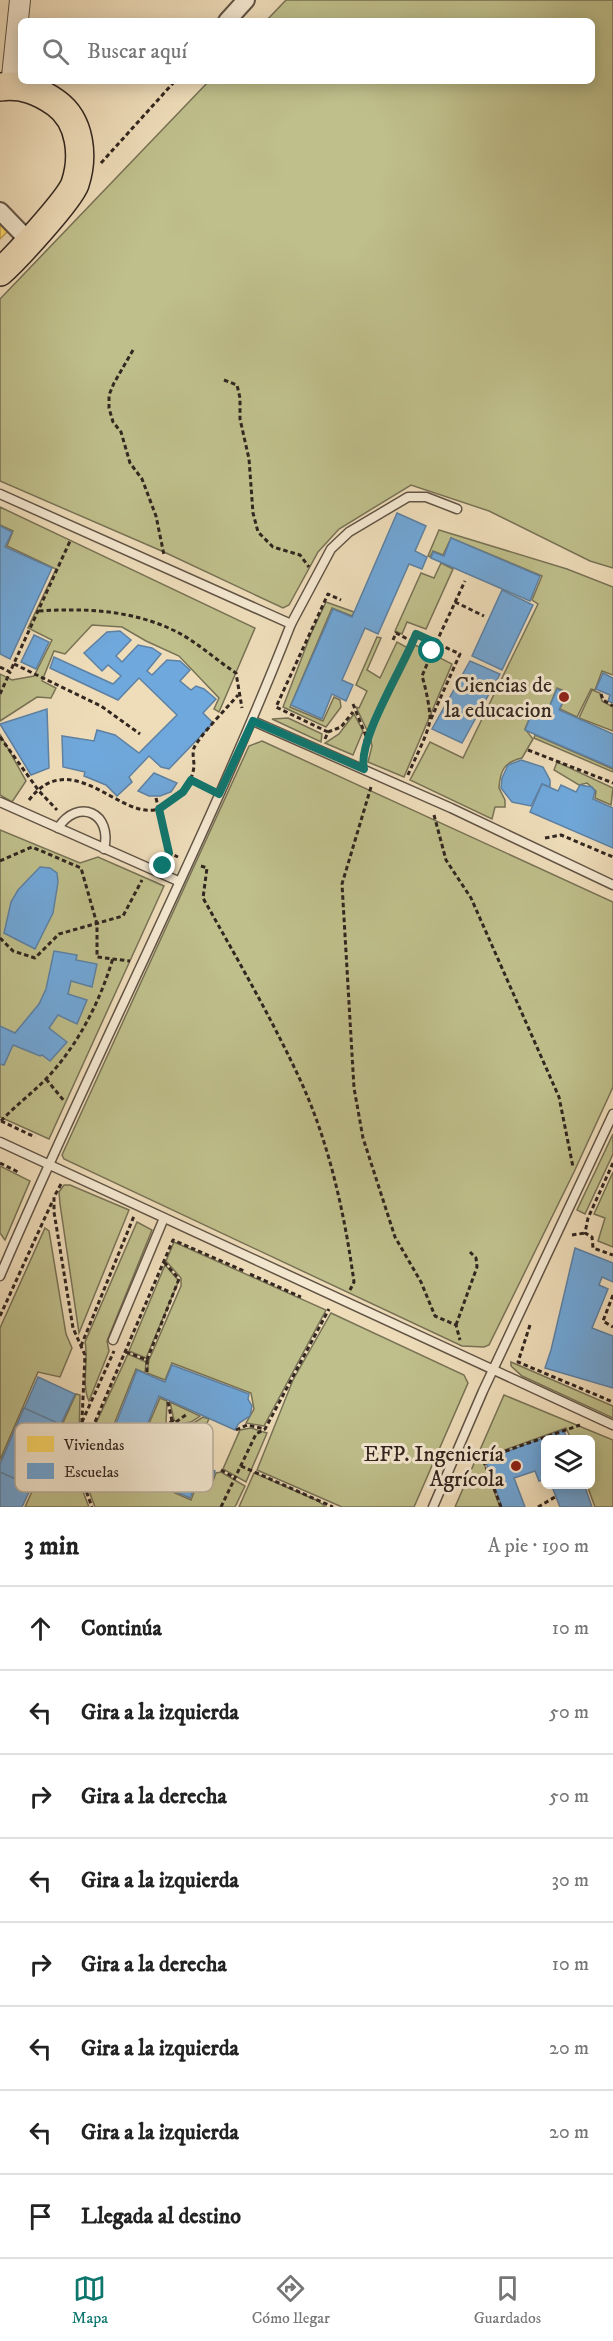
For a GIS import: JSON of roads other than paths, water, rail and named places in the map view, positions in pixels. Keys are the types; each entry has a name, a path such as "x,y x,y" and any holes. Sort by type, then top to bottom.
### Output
{"highway":[{"path":"0,272 75,186 81,159 76,131 61,107 38,91 6,86"}],"street":[{"path":"6,86 20,0"},
{"path":"230,18 246,0"},
{"path":"0,211 29,241"}],"lane":[{"path":"0,494 75,530 291,624"},
{"path":"0,1276 47,1164 253,721 291,624 331,549 349,532 408,497 426,497 457,509"},
{"path":"253,721 321,749 613,885"},
{"path":"0,802 178,881"},
{"path":"58,828 65,818 75,812 87,811 97,816 105,825 107,837 104,849"},
{"path":"433,1507 493,1369 613,1113"},
{"path":"0,1142 613,1425"},
{"path":"114,1345 164,1218"}],"place":[{"name":"Ciencias de la educacion","path":"564,697"},
{"name":"EFP. Ingeniería Agrícola","path":"516,1466"}]}
